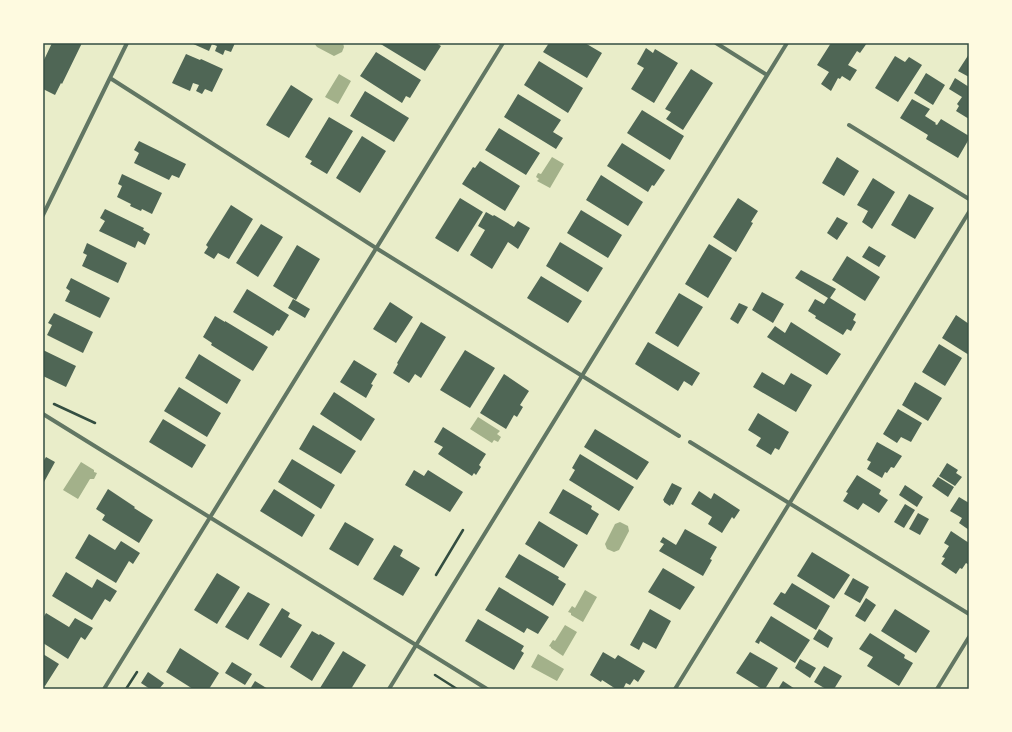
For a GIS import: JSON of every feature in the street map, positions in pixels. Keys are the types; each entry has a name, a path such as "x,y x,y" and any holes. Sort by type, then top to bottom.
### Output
{"street":[{"path":"43,214 127,43"},
{"path":"104,689 503,43"},
{"path":"716,43 767,75"},
{"path":"389,689 787,43"},
{"path":"110,78 376,248 679,436"},
{"path":"849,125 969,199"},
{"path":"675,689 969,212"},
{"path":"43,414 487,689"},
{"path":"690,442 969,614"},
{"path":"937,689 969,637"}],"path":[{"path":"52,403 95,423"},
{"path":"436,575 464,530"},
{"path":"126,689 137,672"},
{"path":"435,675 457,689"}],"shaded area":[{"path":"314,43 343,43 344,47 342,52 334,56 317,47"},
{"path":"339,74 351,81 338,104 325,97"},
{"path":"552,157 564,164 550,188 537,181 539,179 536,177 538,173 541,174"},
{"path":"478,417 500,431 497,434 501,437 498,442 494,440 492,443 470,429"},
{"path":"81,462 97,473 94,479 90,479 78,499 63,490"},
{"path":"620,522 628,526 629,531 619,550 614,552 607,549 605,544 615,524"},
{"path":"585,590 597,597 583,622 568,612 572,606 575,608"},
{"path":"565,625 577,632 563,656 549,646 553,640 555,641"},
{"path":"538,654 564,669 557,681 531,667"}],"building":[{"path":"52,43 82,43 55,95 43,89 43,62"},
{"path":"191,43 235,43 231,52 225,50 223,55 215,51 217,46 212,44 209,51"},
{"path":"379,43 436,43 441,46 425,71"},
{"path":"549,43 585,43 602,53 587,78 543,52"},
{"path":"831,43 867,43 860,53 857,51 848,65 857,70 850,81 842,76 840,79 838,78 831,91 821,84 829,72 817,65"},
{"path":"646,48 653,53 655,49 678,63 654,103 631,89 644,68 637,64"},
{"path":"376,52 421,80 410,98 406,96 402,103 360,76"},
{"path":"186,54 223,69 212,92 205,89 202,94 196,91 199,85 193,83 190,91 172,83"},
{"path":"969,54 969,77 958,71"},
{"path":"895,56 905,62 909,57 922,65 898,102 875,88"},
{"path":"539,61 583,88 568,113 524,85"},
{"path":"691,69 713,83 683,130 666,119 671,112 665,109"},
{"path":"926,73 945,85 933,105 914,93"},
{"path":"955,78 969,87 969,119 956,111 959,106 957,104 962,97 949,89"},
{"path":"291,85 313,99 289,138 266,125"},
{"path":"365,91 409,118 394,142 350,116"},
{"path":"518,94 561,120 553,132 563,138 556,149 504,117"},
{"path":"912,99 930,109 925,116 936,123 935,124 937,125 941,119 969,136 969,139 958,158 926,139 928,135 900,118"},
{"path":"642,110 684,136 670,160 627,133"},
{"path":"329,117 353,131 327,174 310,164 312,161 305,157"},
{"path":"499,128 540,153 526,175 485,150"},
{"path":"362,136 386,151 360,193 336,178"},
{"path":"139,141 186,164 179,178 172,175 169,180 134,163 139,153 134,150"},
{"path":"622,143 665,170 648,192 607,166"},
{"path":"837,157 859,171 844,196 822,183"},
{"path":"480,161 520,186 505,211 462,184 473,167 475,168"},
{"path":"122,174 162,193 152,214 142,209 141,211 130,206 131,204 117,197 122,186 118,184"},
{"path":"601,175 643,202 628,226 586,200"},
{"path":"873,178 895,192 872,229 862,222 868,211 857,205"},
{"path":"909,194 934,208 915,239 891,225"},
{"path":"460,198 483,212 458,252 435,238"},
{"path":"738,198 758,211 751,222 753,223 736,252 713,237"},
{"path":"231,205 253,219 229,259 218,253 214,259 204,253 208,247 206,245"},
{"path":"105,209 144,228 143,230 150,234 145,245 138,241 135,248 99,231 105,221 100,218"},
{"path":"581,210 622,235 608,258 567,233"},
{"path":"486,212 514,227 518,221 530,228 518,249 508,242 492,269 470,255 485,230 478,226"},
{"path":"837,217 848,223 837,240 827,233"},
{"path":"261,224 283,237 258,277 236,263"},
{"path":"560,242 603,268 588,292 546,266"},
{"path":"87,243 127,263 118,283 82,266 87,255 83,253"},
{"path":"709,244 732,258 708,298 685,284"},
{"path":"297,245 320,259 296,300 273,286"},
{"path":"869,246 886,256 879,267 862,257"},
{"path":"847,256 880,277 865,301 832,280"},
{"path":"801,270 836,289 830,298 856,314 853,320 856,322 851,331 847,329 843,335 815,318 816,316 808,311 815,299 824,304 828,298 795,278"},
{"path":"541,276 582,301 568,323 527,298"},
{"path":"71,278 110,298 100,318 65,301 70,291 66,288"},
{"path":"247,289 289,315 279,331 277,330 273,336 233,312"},
{"path":"762,292 784,304 773,323 752,310"},
{"path":"679,293 703,307 678,347 655,333"},
{"path":"293,299 310,309 305,318 288,308"},
{"path":"390,302 413,317 396,343 373,329"},
{"path":"739,303 748,307 738,324 730,319"},
{"path":"54,313 93,332 83,353 47,335 52,325 48,323"},
{"path":"956,315 969,324 969,355 942,338"},
{"path":"215,316 268,347 253,371 211,345 212,343 203,337"},
{"path":"421,322 446,337 421,378 415,374 409,383 393,373 398,364 397,363"},
{"path":"791,322 841,354 827,375 767,337 775,326 785,333"},
{"path":"648,342 700,373 692,386 684,381 678,391 635,364"},
{"path":"939,344 962,358 945,386 922,372"},
{"path":"43,350 76,366 66,387 43,376"},
{"path":"465,350 495,368 470,408 440,390"},
{"path":"199,354 241,380 227,404 185,378"},
{"path":"354,360 377,374 371,384 373,385 366,398 340,382"},
{"path":"762,372 784,385 791,373 812,385 796,412 753,387"},
{"path":"504,374 529,391 520,405 523,407 517,417 514,415 506,429 480,413"},
{"path":"915,382 942,398 928,421 902,405"},
{"path":"179,387 221,413 207,437 164,411"},
{"path":"334,392 375,419 361,441 320,414"},
{"path":"898,409 922,423 911,442 901,437 897,443 883,434"},
{"path":"758,413 789,432 779,450 775,448 771,455 756,446 761,438 748,430"},
{"path":"163,419 206,445 192,468 149,442"},
{"path":"313,425 356,451 341,474 299,449"},
{"path":"443,427 486,454 479,465 481,467 476,475 474,473 472,476 438,454 443,447 434,442"},
{"path":"595,429 649,462 637,480 584,447"},
{"path":"877,442 902,456 894,468 891,467 887,473 885,472 882,478 867,469 871,462 867,460"},
{"path":"580,454 634,487 619,511 569,480 575,470 572,468"},
{"path":"46,457 55,462 43,482 43,462"},
{"path":"292,459 335,485 321,509 278,482"},
{"path":"947,463 958,470 956,473 962,477 955,486 939,476"},
{"path":"414,470 424,476 428,470 463,492 450,512 405,485"},
{"path":"857,475 881,490 879,494 888,500 879,513 863,503 858,510 843,501 848,493 846,492"},
{"path":"938,477 954,487 948,497 932,486"},
{"path":"672,483 682,488 673,505 671,504 670,506 663,500"},
{"path":"905,485 923,497 917,507 899,495"},
{"path":"108,489 153,520 139,543 102,520 105,515 96,509"},
{"path":"274,489 315,515 302,537 260,511"},
{"path":"563,489 592,506 591,509 599,514 587,535 549,513"},
{"path":"699,491 711,499 714,493 740,510 734,519 732,517 722,533 708,524 712,517 691,504"},
{"path":"959,497 969,503 969,530 959,523 962,518 950,511"},
{"path":"905,504 915,510 904,528 894,522"},
{"path":"918,513 929,519 920,535 909,529"},
{"path":"539,521 578,545 564,568 525,544"},
{"path":"345,522 374,539 358,566 329,549"},
{"path":"685,529 717,547 703,576 659,551 664,544 660,542 663,537 676,545"},
{"path":"951,531 969,543 969,565 966,563 956,574 941,564 945,558 942,557 949,546 944,543"},
{"path":"89,534 115,550 121,541 140,553 133,564 129,561 116,583 75,558"},
{"path":"394,545 403,550 400,556 420,568 403,596 373,579"},
{"path":"812,552 850,575 834,599 797,576"},
{"path":"519,554 559,577 558,579 566,584 553,606 505,577"},
{"path":"663,568 695,587 680,610 648,592"},
{"path":"66,572 92,588 97,579 117,591 110,602 105,599 92,620 52,596"},
{"path":"217,573 240,587 217,624 194,610"},
{"path":"853,578 869,587 860,603 844,594"},
{"path":"792,583 830,606 816,630 773,604 781,592 785,594"},
{"path":"499,587 549,617 538,634 527,628 524,633 485,610"},
{"path":"248,592 270,604 248,640 225,627"},
{"path":"866,598 876,605 865,622 855,616"},
{"path":"282,608 290,613 288,617 302,625 281,658 259,645"},
{"path":"650,609 671,621 656,649 643,642 639,650 630,645"},
{"path":"895,609 930,631 916,653 881,631"},
{"path":"46,613 69,627 75,618 93,628 85,640 81,637 68,659 43,643 43,618"},
{"path":"771,616 810,640 795,663 760,641 759,644 755,642"},
{"path":"478,619 524,646 521,651 524,653 514,670 465,641"},
{"path":"819,629 833,638 828,648 813,639"},
{"path":"312,631 335,643 312,681 290,667"},
{"path":"870,633 905,655 904,658 913,663 899,686 867,666 873,657 859,649"},
{"path":"180,648 219,673 209,689 193,689 166,672"},
{"path":"343,651 366,665 351,689 320,688"},
{"path":"603,652 615,659 618,655 645,671 638,682 634,679 630,685 626,683 623,689 616,689 602,680 601,682 590,675"},
{"path":"750,652 778,668 765,689 762,689 736,673"},
{"path":"43,654 59,664 45,686 43,685"},
{"path":"800,659 816,668 810,678 795,668"},
{"path":"232,662 252,674 245,685 225,673"},
{"path":"824,666 842,676 834,689 826,689 814,682"},
{"path":"148,672 164,683 159,689 150,689 141,683"},
{"path":"255,681 268,689 250,689"},
{"path":"783,681 795,689 778,689"}]}
